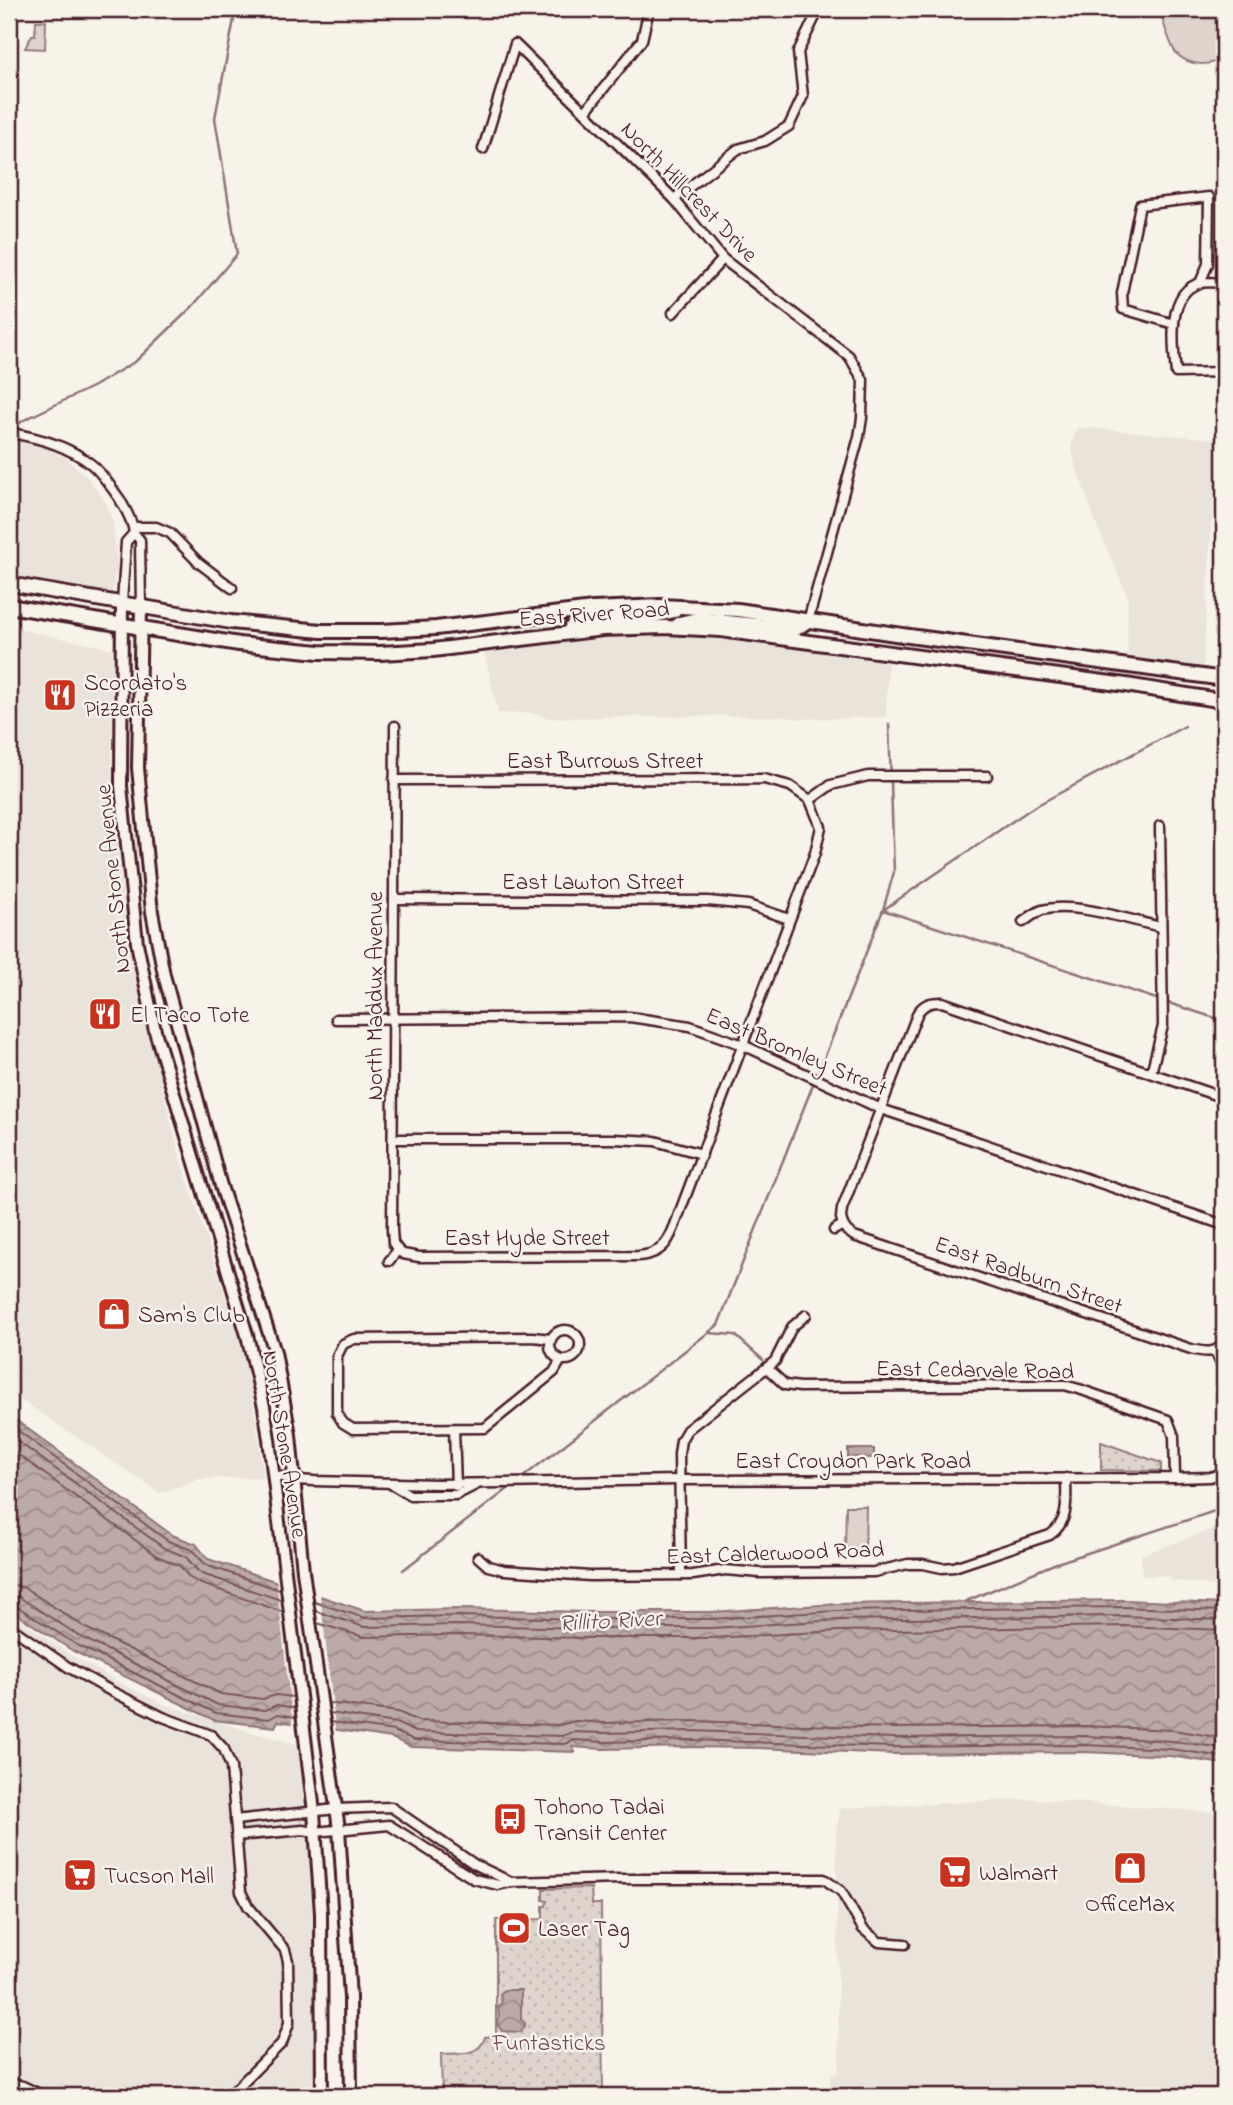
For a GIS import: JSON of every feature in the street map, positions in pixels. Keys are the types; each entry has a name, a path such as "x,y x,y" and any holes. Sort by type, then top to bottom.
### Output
{"main road":[{"name":"East River Road","path":"9,584 231,622 321,631 436,628 593,609 660,606 738,610 1224,679"},
{"name":"North Stone Avenue","path":"122,603 121,786 137,943 155,1031 247,1335 264,1407 274,1475 314,1812 321,1925 322,2096"},
{"name":"East River Road","path":"9,606 278,649 380,653 433,650 603,629 665,627 760,634 1126,685 1224,702"},
{"name":"North Stone Avenue","path":"141,606 138,768 152,912 164,975 221,1186 275,1352 288,1422 303,1571 339,1829 349,1993 351,2096"},
{"path":"568,633 574,623 654,616 691,608"},
{"path":"665,627 697,618 796,629 808,621"}],"street":[{"path":"585,112 642,40 649,9"},
{"path":"674,199 738,149 765,141 789,126 803,96 798,52 816,15"},
{"name":"North Hillcrest Drive","path":"483,149 515,44 674,199 723,259 849,356 863,380 862,418 808,621"},
{"path":"1174,324 1123,309 1122,293 1140,205 1209,197 1208,264 1200,282 1185,292 1178,304 1172,336 1176,373 1224,372"},
{"path":"673,313 723,259"},
{"path":"1200,282 1224,283"},
{"path":"9,433 33,437 91,464 122,503 140,540 141,606"},
{"path":"133,530 156,527 170,533 199,563 232,587"},
{"path":"122,603 126,542 133,530"},
{"name":"North Maddux Avenue","path":"395,726 392,1237 398,1250"},
{"path":"393,1139 614,1139 655,1141 702,1154 815,853 821,827 810,800 831,785 868,776 987,776"},
{"name":"East Burrows Street","path":"394,780 764,779 790,786 810,800"},
{"path":"1151,1073 1163,1026 1160,826"},
{"name":"East Lawton Street","path":"394,899 708,901 748,905 789,919"},
{"path":"1023,922 1041,910 1064,909 1100,912 1161,927"},
{"path":"834,1230 843,1225 842,1209 918,1012 930,1002 942,1002 1224,1098"},
{"name":"East Bromley Street","path":"336,1019 630,1017 690,1026 743,1045 881,1110 1224,1225"},
{"name":"East Hyde Street","path":"398,1250 403,1254 419,1257 649,1255 657,1252 669,1239 702,1154"},
{"name":"East Radburn Street","path":"843,1225 854,1236 1191,1349 1203,1352 1216,1350"},
{"path":"389,1261 398,1250"},
{"path":"681,1575 681,1440 687,1430 775,1361 792,1327 806,1315"},
{"path":"565,1330 575,1333 580,1341 580,1351 568,1360 561,1360 551,1352 551,1339 555,1333 565,1330"},
{"path":"551,1339 354,1339 343,1344 337,1356 337,1413 343,1423 353,1429 485,1428 554,1372 561,1360"},
{"path":"1220,1362 1216,1350 1224,1342"},
{"name":"East Cedarvale Road","path":"766,1368 785,1385 800,1387 1064,1385 1079,1389 1168,1420 1174,1436 1175,1478"},
{"path":"454,1429 456,1494"},
{"name":"East Croydon Park Road","path":"274,1475 295,1480 485,1483 1210,1478 1224,1473"},
{"name":"East Calderwood Road","path":"478,1557 488,1566 522,1572 590,1576 681,1575 725,1570 760,1573 874,1572 908,1564 942,1568 965,1564 1056,1531 1066,1514 1066,1478"},
{"name":"East Croydon Park Road","path":"388,1483 410,1494 456,1494 485,1483"},
{"path":"9,1626 99,1685 163,1717 206,1732 216,1738 229,1758 239,1884 244,1899 287,1955 289,2023 282,2043 229,2096"},
{"path":"234,1820 336,1809 391,1807 474,1864 511,1882"},
{"path":"236,1836 389,1825 474,1879 498,1885 511,1882 621,1879 824,1879 841,1891 863,1929 879,1942 905,1944"},
{"path":"9,2083 30,2088 44,2096"}],"shaded area":[{"path":"1077,427 1217,439 1203,668 1127,656 1128,597 1099,531 1076,467 1071,447"},
{"path":"9,438 39,443 66,458 88,478 105,501 113,523 117,567 112,593 9,575"},
{"path":"9,627 112,649 112,765 122,892 135,980 182,1165 247,1360 264,1477 199,1479 160,1493 9,1392"},
{"path":"642,636 742,641 888,663 886,717 549,718 531,713 498,713 484,652"},
{"path":"1224,1525 1224,1587 1169,1580 1169,1576 1142,1576 1141,1555"},
{"path":"9,1612 71,1655 166,1705 299,1745 312,1871 315,1935 314,2096 9,2096"},
{"path":"1032,1799 1224,1813 1224,2096 829,2096 831,2074 839,2071 836,1830 841,1808"}],"green space":[{"path":"1167,9 1224,9 1224,58 1213,63 1200,64 1177,54 1162,18"},
{"path":"36,21 46,21 45,49 25,48 32,35 35,35"},
{"path":"1101,1442 1161,1463 1161,1471 1101,1470"},
{"path":"846,1506 866,1506 865,1550 845,1549"},
{"name":"Funtasticks","path":"591,1888 592,1904 601,1904 603,2096 442,2096 441,2054 473,2051 485,2037 495,2036 496,2033 496,1920 543,1919 543,1906 546,1906 547,1901 543,1900 543,1889"}],"water":[{"name":"Rillito River","path":"9,1415 172,1535 196,1544 208,1559 365,1611 459,1609 711,1612 837,1604 1123,1600 1224,1604 1224,1764 1170,1756 1085,1752 894,1754 758,1748 572,1747 575,1752 411,1747 392,1738 278,1721 275,1727 214,1720 73,1651 9,1609"},
{"path":"848,1449 874,1449 874,1458 848,1457"},
{"path":"504,1990 521,1990 521,2020 525,2026 520,2032 502,2031 497,2024 498,2007 502,2002 500,1994"}],"pier":[{"path":"276,1578 320,1593 336,1734 293,1727"}],"waterway":[{"path":"12,431 22,421 94,386 136,361 192,307 237,254 215,118 236,9"},
{"path":"1218,653 1224,572"},
{"path":"889,724 894,872 883,910 1224,1021"},
{"path":"817,1076 883,910 1032,808 1185,726"},
{"path":"518,1481 718,1325 814,1082"},
{"path":"709,1333 735,1335 763,1360"},
{"path":"403,1570 513,1485"},
{"path":"964,1602 1054,1564 1224,1508"}],"place":[{"name":"Scordato's Pizzeria","path":"60,695"},
{"name":"El Taco Tote","path":"105,1014"},
{"name":"Sam's Club","path":"114,1314"},
{"name":"Tohono Tadai Transit Center","path":"510,1819"},
{"name":"OfficeMax","path":"1130,1868"},
{"name":"Walmart","path":"955,1872"},
{"name":"Tucson Mall","path":"80,1875"},
{"name":"Laser Tag","path":"514,1928"}]}
